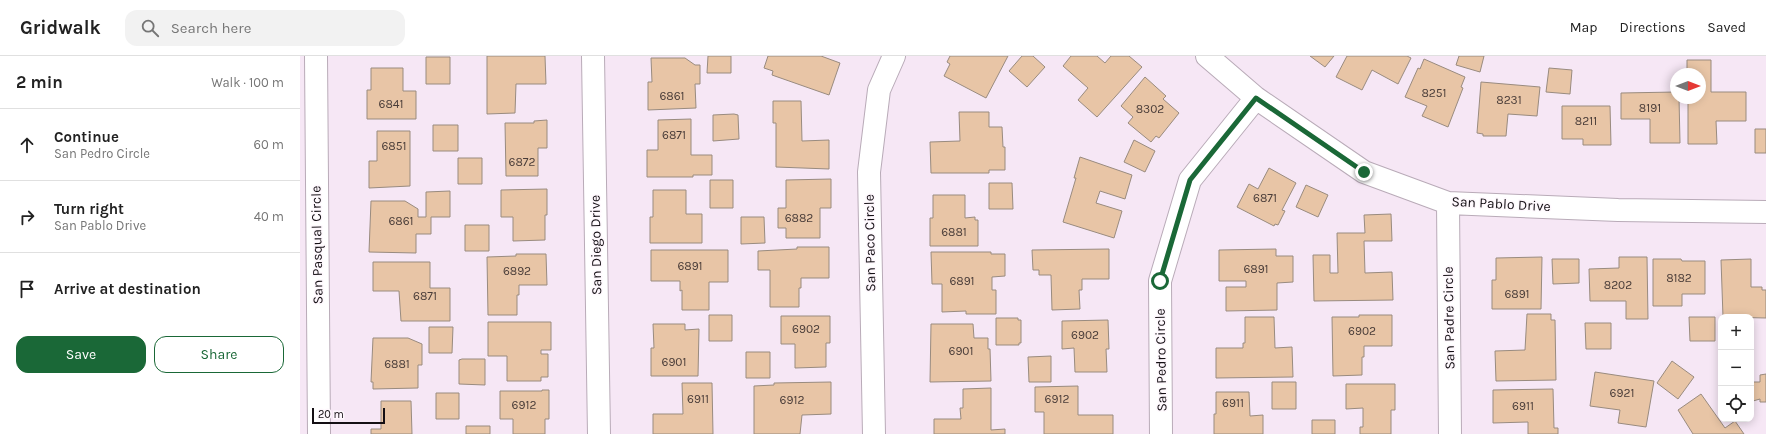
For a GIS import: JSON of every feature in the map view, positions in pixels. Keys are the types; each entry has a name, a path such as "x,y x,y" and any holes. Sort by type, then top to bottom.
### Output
{"street":[{"name":"San Pasqual Circle","path":"316,56 319,434"},
{"name":"San Diego Drive","path":"593,56 599,434"},
{"name":"San Paco Circle","path":"874,434 869,172 879,90 894,56"},
{"name":"San Pablo Drive","path":"1207,56 1256,98 1364,172 1448,203 1618,210 1766,212"},
{"name":"San Pedro Circle","path":"1161,434 1160,281 1190,180 1256,98"},
{"name":"San Padre Circle","path":"1448,203 1450,434"}],"building":[{"path":"487,56 545,56 546,84 516,84 515,113 487,114"},
{"path":"708,56 731,56 731,73 707,73"},
{"path":"768,56 821,56 840,63 829,95 772,75 773,71 764,68"},
{"path":"950,56 1008,56 986,98 944,76 950,64 947,62"},
{"path":"1022,56 1033,56 1045,67 1027,87 1009,71"},
{"path":"1071,56 1097,56 1105,63 1111,56 1129,56 1142,67 1097,117 1078,100 1088,88 1063,66"},
{"path":"1310,56 1334,56 1325,67"},
{"path":"1347,56 1407,56 1411,58 1398,84 1372,70 1362,90 1336,77"},
{"path":"1459,56 1484,56 1480,72 1456,65"},
{"path":"426,57 450,57 450,84 426,84"},
{"path":"651,58 685,58 695,65 700,65 700,84 695,84 696,108 648,110 648,82 652,82"},
{"path":"1424,59 1465,77 1461,87 1463,88 1448,127 1422,116 1427,106 1405,97 1418,68 1420,69"},
{"path":"1687,60 1711,60 1711,92 1746,92 1746,121 1716,121 1717,144 1688,144 1688,104 1706,104 1706,68 1687,68"},
{"path":"371,68 403,68 403,91 416,91 416,119 367,119 367,90 371,90"},
{"path":"1549,68 1572,70 1570,94 1546,92"},
{"path":"1145,77 1166,96 1163,99 1179,113 1159,138 1156,136 1151,142 1128,123 1133,117 1121,106"},
{"path":"1481,82 1540,87 1537,116 1508,114 1506,136 1483,136 1483,134 1477,133"},
{"path":"1670,92 1670,104 1679,104 1680,143 1650,143 1650,119 1621,119 1621,93"},
{"path":"773,101 801,101 802,141 829,140 829,169 776,167 776,123 773,123"},
{"path":"1562,106 1610,106 1611,145 1583,145 1583,139 1562,139"},
{"path":"959,112 989,112 989,127 1002,127 1003,147 1005,147 1005,170 989,170 989,173 931,173 930,142 960,141"},
{"path":"713,115 738,115 739,139 713,141"},
{"path":"691,119 691,155 712,155 712,175 693,175 693,177 647,177 647,150 658,150 658,120"},
{"path":"547,120 547,148 538,148 538,176 506,176 505,123 534,123 534,121"},
{"path":"433,125 458,125 458,151 433,151"},
{"path":"1755,129 1766,129 1766,153 1755,153"},
{"path":"377,131 410,131 410,186 369,188 369,161 377,161"},
{"path":"1134,140 1155,151 1145,172 1124,162"},
{"path":"1080,157 1132,175 1125,199 1100,191 1096,203 1122,211 1114,238 1063,222 1076,178 1074,178"},
{"path":"458,158 482,158 482,184 458,184"},
{"path":"1269,168 1296,183 1282,210 1285,211 1278,225 1275,224 1274,226 1237,207 1249,184 1258,189"},
{"path":"831,179 831,208 820,208 820,238 786,238 786,228 778,228 778,208 786,208 786,180"},
{"path":"710,180 733,180 733,208 710,208"},
{"path":"989,183 1012,183 1013,209 989,209"},
{"path":"1306,185 1328,195 1318,217 1296,207"},
{"path":"547,189 545,240 513,241 513,217 501,217 501,190"},
{"path":"653,190 686,190 686,214 702,214 702,243 650,243 650,217 653,217"},
{"path":"450,191 450,217 431,217 431,234 416,234 416,253 369,252 371,201 405,201 418,209 418,217 426,217 426,192"},
{"path":"933,195 965,195 965,218 975,217 975,220 978,220 978,246 930,246 930,218 933,218"},
{"path":"1391,214 1392,241 1364,241 1365,273 1392,272 1393,300 1314,301 1313,255 1330,255 1330,273 1338,273 1337,233 1365,233 1364,215"},
{"path":"741,217 764,217 765,243 741,244"},
{"path":"465,225 489,225 489,251 465,251"},
{"path":"797,247 829,247 829,278 801,278 801,288 799,288 799,307 770,307 770,270 758,270 758,251 797,249"},
{"path":"1109,249 1109,279 1082,279 1082,290 1079,290 1080,309 1052,310 1051,275 1039,275 1039,270 1033,270 1032,250"},
{"path":"1276,249 1276,256 1293,256 1293,282 1277,283 1277,310 1226,311 1226,287 1246,287 1246,281 1219,281 1219,250"},
{"path":"651,250 728,250 728,282 709,282 709,310 682,310 682,290 680,291 680,281 651,281"},
{"path":"931,252 991,252 991,254 1005,254 1005,276 992,277 992,290 996,290 996,314 966,314 966,311 942,312 942,284 932,284"},
{"path":"516,254 546,254 547,285 519,285 519,295 517,295 517,315 488,315 487,257 516,256"},
{"path":"1542,257 1541,309 1492,309 1492,280 1496,280 1496,258"},
{"path":"1619,257 1647,257 1648,319 1626,319 1626,301 1590,301 1589,269 1619,268"},
{"path":"1552,259 1579,259 1579,283 1553,284"},
{"path":"1653,259 1705,261 1705,294 1682,294 1682,306 1653,306"},
{"path":"1751,259 1751,287 1762,287 1762,290 1766,290 1766,318 1754,318 1754,314 1723,314 1721,260"},
{"path":"373,262 430,262 430,288 450,288 450,321 401,321 399,291 373,291"},
{"path":"1527,314 1551,314 1551,320 1555,320 1556,380 1496,381 1495,351 1525,350"},
{"path":"709,315 732,315 732,341 709,341"},
{"path":"1359,315 1392,315 1392,346 1364,346 1364,357 1362,357 1362,375 1333,376 1332,317 1359,317"},
{"path":"781,316 830,316 830,343 826,343 826,367 795,368 795,344 781,344"},
{"path":"1245,317 1274,317 1275,348 1292,347 1293,377 1216,378 1216,348 1243,348 1243,343 1245,343"},
{"path":"1689,317 1715,317 1715,341 1690,341"},
{"path":"996,318 1018,318 1018,320 1021,320 1021,343 1019,343 1019,345 996,345"},
{"path":"1108,320 1109,349 1106,349 1107,372 1075,372 1074,348 1062,349 1062,321"},
{"path":"488,322 551,322 551,350 541,350 541,354 548,354 548,377 541,377 541,381 507,381 507,356 488,356"},
{"path":"1585,323 1611,323 1611,349 1586,349"},
{"path":"653,324 685,324 685,330 699,329 698,376 651,376 651,348 654,348"},
{"path":"931,324 973,324 974,338 988,338 988,349 990,349 991,381 930,382"},
{"path":"429,327 453,327 452,353 429,353"},
{"path":"373,338 408,338 422,344 422,365 418,365 418,388 373,389 373,382 371,382"},
{"path":"746,352 770,352 770,378 746,378"},
{"path":"1051,356 1051,382 1029,382 1028,357"},
{"path":"485,359 485,385 459,384 459,360"},
{"path":"1672,361 1694,377 1678,399 1657,383"},
{"path":"1595,372 1654,381 1646,427 1618,423 1620,410 1590,406"},
{"path":"1766,374 1766,402 1760,402 1760,399 1754,401 1754,382 1760,382 1760,375"},
{"path":"831,382 831,414 802,415 800,434 754,434 754,386 774,385 774,383"},
{"path":"1272,382 1296,382 1296,409 1272,409"},
{"path":"682,383 712,383 713,434 653,434 653,414 683,414"},
{"path":"1346,384 1395,384 1395,410 1391,410 1391,434 1360,434 1360,427 1363,427 1363,408 1346,409"},
{"path":"1078,386 1078,415 1113,415 1113,434 1044,434 1044,412 1035,412 1035,387"},
{"path":"991,388 991,430 1005,429 1005,434 934,434 934,419 961,419 960,408 963,408 963,389"},
{"path":"1553,389 1554,428 1558,428 1558,434 1528,434 1528,422 1493,423 1493,390"},
{"path":"549,390 549,419 545,419 545,434 513,434 513,419 500,419 500,391"},
{"path":"1216,392 1249,392 1250,416 1263,415 1263,434 1214,434"},
{"path":"436,393 459,393 459,419 436,419"},
{"path":"1701,394 1718,418 1718,422 1721,422 1725,428 1736,422 1744,434 1693,434 1678,410"},
{"path":"381,401 411,401 412,434 371,434 371,429 381,429"},
{"path":"1312,420 1335,420 1335,434 1312,434"},
{"path":"466,426 490,426 490,434 466,434"}],"route":[{"path":"1160,281 1190,180 1256,98 1364,172"}]}
